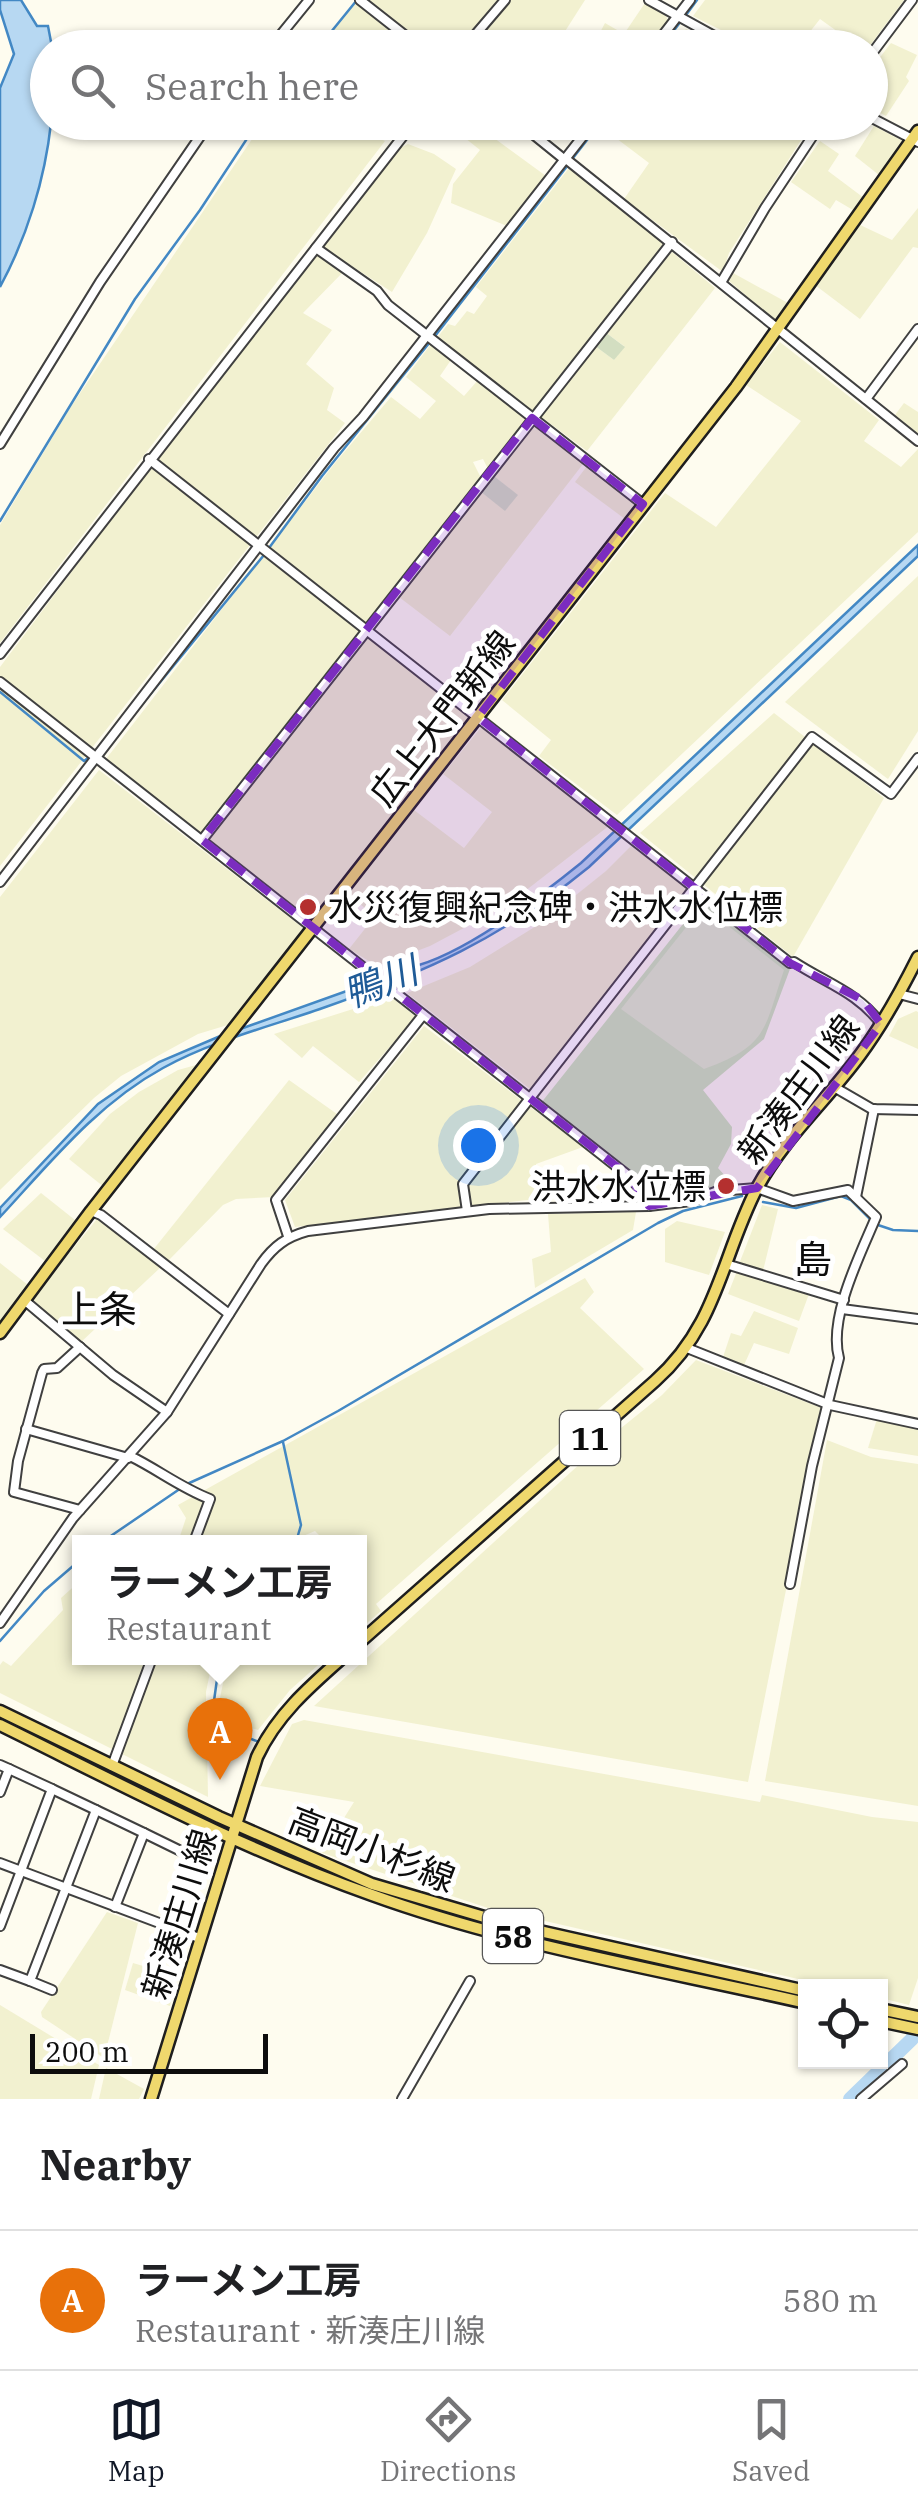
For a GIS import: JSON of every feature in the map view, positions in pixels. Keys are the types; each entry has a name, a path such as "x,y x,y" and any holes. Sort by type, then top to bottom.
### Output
{"main road":[{"name":"広上大門新線","path":"0,1333 91,1211 736,387 916,137"},
{"name":"新湊庄川線","path":"367,1636 656,1381 687,1348 708,1314 758,1188 779,1154 881,1024 918,957"},
{"name":"新湊庄川線","path":"156,2097 199,1938 266,1739 290,1707 335,1665"},
{"name":"高岡小杉線","path":"0,1711 310,1872 441,1917 798,2001"},
{"name":"高岡小杉線","path":"0,1725 234,1830 441,1906 798,1989"},
{"path":"888,2011 918,2018"},
{"path":"888,2022 918,2029"}],"street":[{"path":"285,30 309,0"},
{"path":"360,0 398,30"},
{"path":"479,30 504,0"},
{"path":"649,0 704,30"},
{"path":"667,30 690,0"},
{"path":"888,32 912,0"},
{"path":"888,125 916,137"},
{"path":"0,444 100,282 198,140"},
{"path":"0,654 400,140"},
{"path":"540,140 918,440"},
{"path":"0,882 260,544 580,140"},
{"path":"722,281 810,140"},
{"path":"202,840 672,242"},
{"path":"316,248 377,291 388,305 643,504"},
{"path":"866,399 918,329"},
{"path":"149,459 790,962 863,1000 881,1024"},
{"path":"0,682 630,1177 648,1206"},
{"path":"466,1211 463,1184 812,737 891,794 918,758"},
{"path":"900,994 918,999"},
{"path":"288,1236 276,1200 423,1015"},
{"path":"834,1087 874,1108 918,1110"},
{"path":"856,1196 874,1108"},
{"path":"0,1623 80,1510 168,1412 270,1251 288,1236 466,1211 527,1206 648,1206 691,1201 718,1191 758,1188 794,1201 848,1190 876,1216 834,1340 839,1358 812,1466 790,1584"},
{"path":"91,1211 101,1214 229,1314"},
{"path":"726,1264 843,1305 918,1319"},
{"path":"24,1300 146,1400 168,1412"},
{"path":"80,1347 57,1368 44,1369 26,1429 14,1492 80,1510"},
{"path":"687,1348 830,1405 918,1424"},
{"path":"26,1429 129,1457 210,1499 197,1535"},
{"path":"112,1766 149,1665"},
{"path":"0,1792 5,1766 191,1856 167,1926"},
{"path":"0,1926 52,1789"},
{"path":"30,1981 96,1810"},
{"path":"115,1907 144,1833"},
{"path":"0,1863 199,1938"},
{"path":"0,1970 52,1990"},
{"path":"402,2099 470,1981"},
{"path":"861,2099 902,2064"}],"highlighted area":[{"path":"532,418 643,504 478,717 790,963 863,1000 881,1024 757,1188 649,1206 630,1177 202,840"}],"green space":[{"path":"367,0 498,0 474,30 407,30"},
{"path":"510,0 585,0 566,30 484,30"},
{"path":"705,0 904,0 882,30 835,30 820,19 811,30 721,30 693,16"},
{"path":"355,1 392,30 333,30"},
{"path":"645,3 665,13 668,21 660,30 627,30"},
{"path":"891,43 917,55 906,77 909,81 888,113"},
{"path":"888,133 903,141 879,175 855,156 865,140 888,140"},
{"path":"251,140 385,141 0,643 0,525 70,408"},
{"path":"468,140 497,140 546,176 507,226 451,203 453,184 480,150"},
{"path":"619,140 801,140 729,253 723,272 624,199 649,163"},
{"path":"820,141 839,154 828,171 864,198 853,210 836,200 830,209 791,182"},
{"path":"408,144 434,154 456,169 427,233 392,292 350,265 303,313 332,330 306,364 334,388 327,410 345,423 0,866 0,667 159,456 400,148"},
{"path":"569,168 664,243 534,413 436,339 448,324 455,326 467,311 474,314 487,296 476,287"},
{"path":"918,208 918,248 913,247 860,319 815,285 858,224 892,240"},
{"path":"672,252 715,288 587,451 540,416 595,346 614,360 624,346 605,332"},
{"path":"733,273 788,303 774,320 728,280"},
{"path":"605,332 625,347 614,360 595,346"},
{"path":"780,342 879,420 864,441 901,467 918,449 918,532 617,815 539,756 551,740 502,700 665,493 716,527 801,421 746,385"},
{"path":"431,344 451,360 440,376 464,396 478,380 528,420 489,471 483,459 473,462 482,480 203,836 106,759 335,463 391,397 420,419 436,401 406,377"},
{"path":"904,403 918,412 918,434 895,415"},
{"path":"534,426 583,464 450,636 399,597 481,492 505,510 517,495 494,476"},
{"path":"587,466 637,505 625,519 575,482"},
{"path":"494,476 518,495 505,511 481,492"},
{"path":"918,576 918,731 888,779 785,702"},
{"path":"368,638 472,716 471,721 324,908 306,893 294,907 209,840"},
{"path":"774,713 884,798 793,957 640,833"},
{"path":"483,725 610,825 507,905 430,946 377,966 349,949 375,916 346,893 414,810 464,848 492,812 443,774"},
{"path":"99,770 303,928 231,1024 198,1034 121,1076 0,1190 0,897"},
{"path":"631,846 687,889 530,1089 407,993 470,967 541,923"},
{"path":"702,900 790,969 764,1039 703,1090 732,1127 731,1144 718,1168 737,1189 692,1205 658,1209 631,1174 541,1103"},
{"path":"703,906 784,970 767,1021 752,1043 704,1069 621,1009"},
{"path":"391,997 416,1017 359,1082 313,1046 302,1058 274,1034"},
{"path":"916,1011 918,1049 889,1036 898,1019"},
{"path":"424,1026 583,1147 536,1164 536,1199 295,1227 285,1200"},
{"path":"196,1065 104,1187 69,1159 110,1114 139,1092 178,1070"},
{"path":"289,1080 337,1114 274,1197 236,1199 223,1205 168,1261 153,1250"},
{"path":"41,1193 75,1220 45,1261 3,1229"},
{"path":"762,1205 778,1209 763,1271 739,1264"},
{"path":"636,1212 633,1230 535,1288 532,1259 551,1252 548,1214"},
{"path":"97,1219 162,1266 80,1343 31,1300"},
{"path":"677,1221 725,1232 709,1275 665,1262 665,1229"},
{"path":"0,1263 28,1285 0,1325"},
{"path":"737,1271 809,1294 799,1321 728,1294"},
{"path":"585,1278 594,1292 580,1308 644,1369 376,1604 381,1611 367,1623 367,1535 319,1535 315,1531 306,1535 180,1535 186,1518 178,1505"},
{"path":"754,1311 798,1328 789,1354 754,1343 744,1365 723,1357 731,1333 741,1336"},
{"path":"696,1360 822,1408 748,1782 314,1706 359,1665 367,1665 367,1658 605,1441 662,1395"},
{"path":"877,1419 918,1426 918,1456 868,1448"},
{"path":"827,1440 871,1457 918,1464 918,1806 765,1781"},
{"path":"72,1588 72,1665 212,1665 206,1692 208,1797 0,1693 0,1665 3,1661 11,1666 63,1610 61,1598"},
{"path":"227,1665 318,1665 290,1690 258,1730 231,1722 220,1714"},
{"path":"304,1720 760,1802 762,1795 918,1822 918,1978 909,2005 888,2000 888,1979 798,1979 488,1908 322,1853 354,1802 260,1786 292,1724"},
{"path":"107,1912 138,1923 104,2058 42,2017 41,2012"},
{"path":"133,1963 177,1976 170,2006 125,1990"},
{"path":"0,2005 99,2065 91,2099 0,2099"},
{"path":"106,2068 144,2089 139,2099 99,2099"}],"water":[{"path":"0,0 21,0 37,26 48,26 49,30 30,30 30,140 48,140 44,165 26,228 0,287 0,88 14,54"},
{"name":"鴨川","path":"918,545 918,556 589,867 557,892 493,934 428,967 220,1042 163,1068 96,1117 0,1217 0,1208 98,1104 159,1062 439,957 482,935 525,906 581,863"}],"waterway":[{"path":"333,30 357,0"},
{"path":"686,15 697,0"},
{"path":"674,30 681,21"},
{"path":"0,521 135,299 246,140"},
{"path":"573,158 587,140"},
{"path":"435,336 568,165"},
{"path":"269,548 430,342"},
{"path":"108,746 264,555"},
{"path":"0,692 84,761 88,758"},
{"path":"112,1535 187,1484 283,1441 338,1411 658,1223 683,1211 742,1196"},
{"path":"763,1202 796,1208 841,1196 851,1200 870,1219"},
{"path":"878,1225 918,1231"},
{"path":"283,1442 301,1525 298,1535"},
{"path":"0,1641 44,1591 72,1567"},
{"path":"219,1665 212,1715 224,1728 259,1742"},
{"path":"850,2099 912,2039 918,2026"}],"place":[{"name":"水災復興紀念碑・洪水水位標","path":"308,907"},
{"name":"洪水水位標","path":"726,1186"},
{"name":"ラーメン工房","path":"220,1780"}],"district":[{"name":"島","path":"813,1258"},
{"name":"上条","path":"99,1308"}]}
